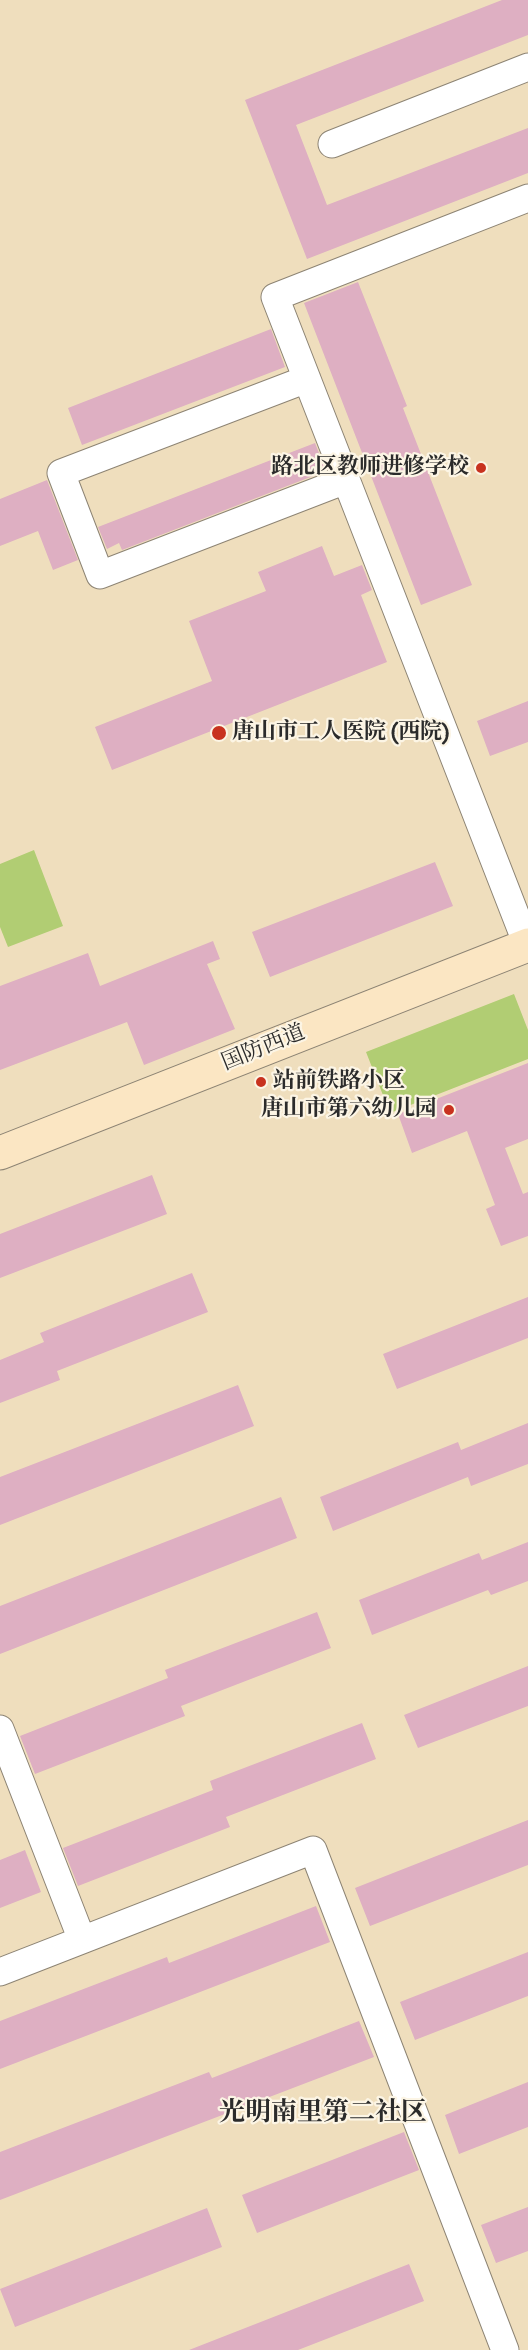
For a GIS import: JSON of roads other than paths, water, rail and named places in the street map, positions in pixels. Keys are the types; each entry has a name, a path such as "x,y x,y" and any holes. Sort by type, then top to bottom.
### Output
{"street":[{"path":"332,144 528,67"},
{"path":"528,198 275,297 528,946"},
{"path":"307,379 61,473 96,565 100,575 110,572 346,480"},
{"name":"国防西道","path":"0,1153 528,946"},
{"path":"0,1729 82,1940"},
{"path":"0,1972 313,1850 505,2350"}],"place":[{"name":"路北区教师进修学校","path":"481,468"},
{"name":"唐山市工人医院 (西院)","path":"219,733"},
{"name":"站前铁路小区","path":"261,1082"},
{"name":"唐山市第六幼儿园","path":"449,1110"}],"district":[{"name":"光明南里第二社区","path":"323,2115"}]}
